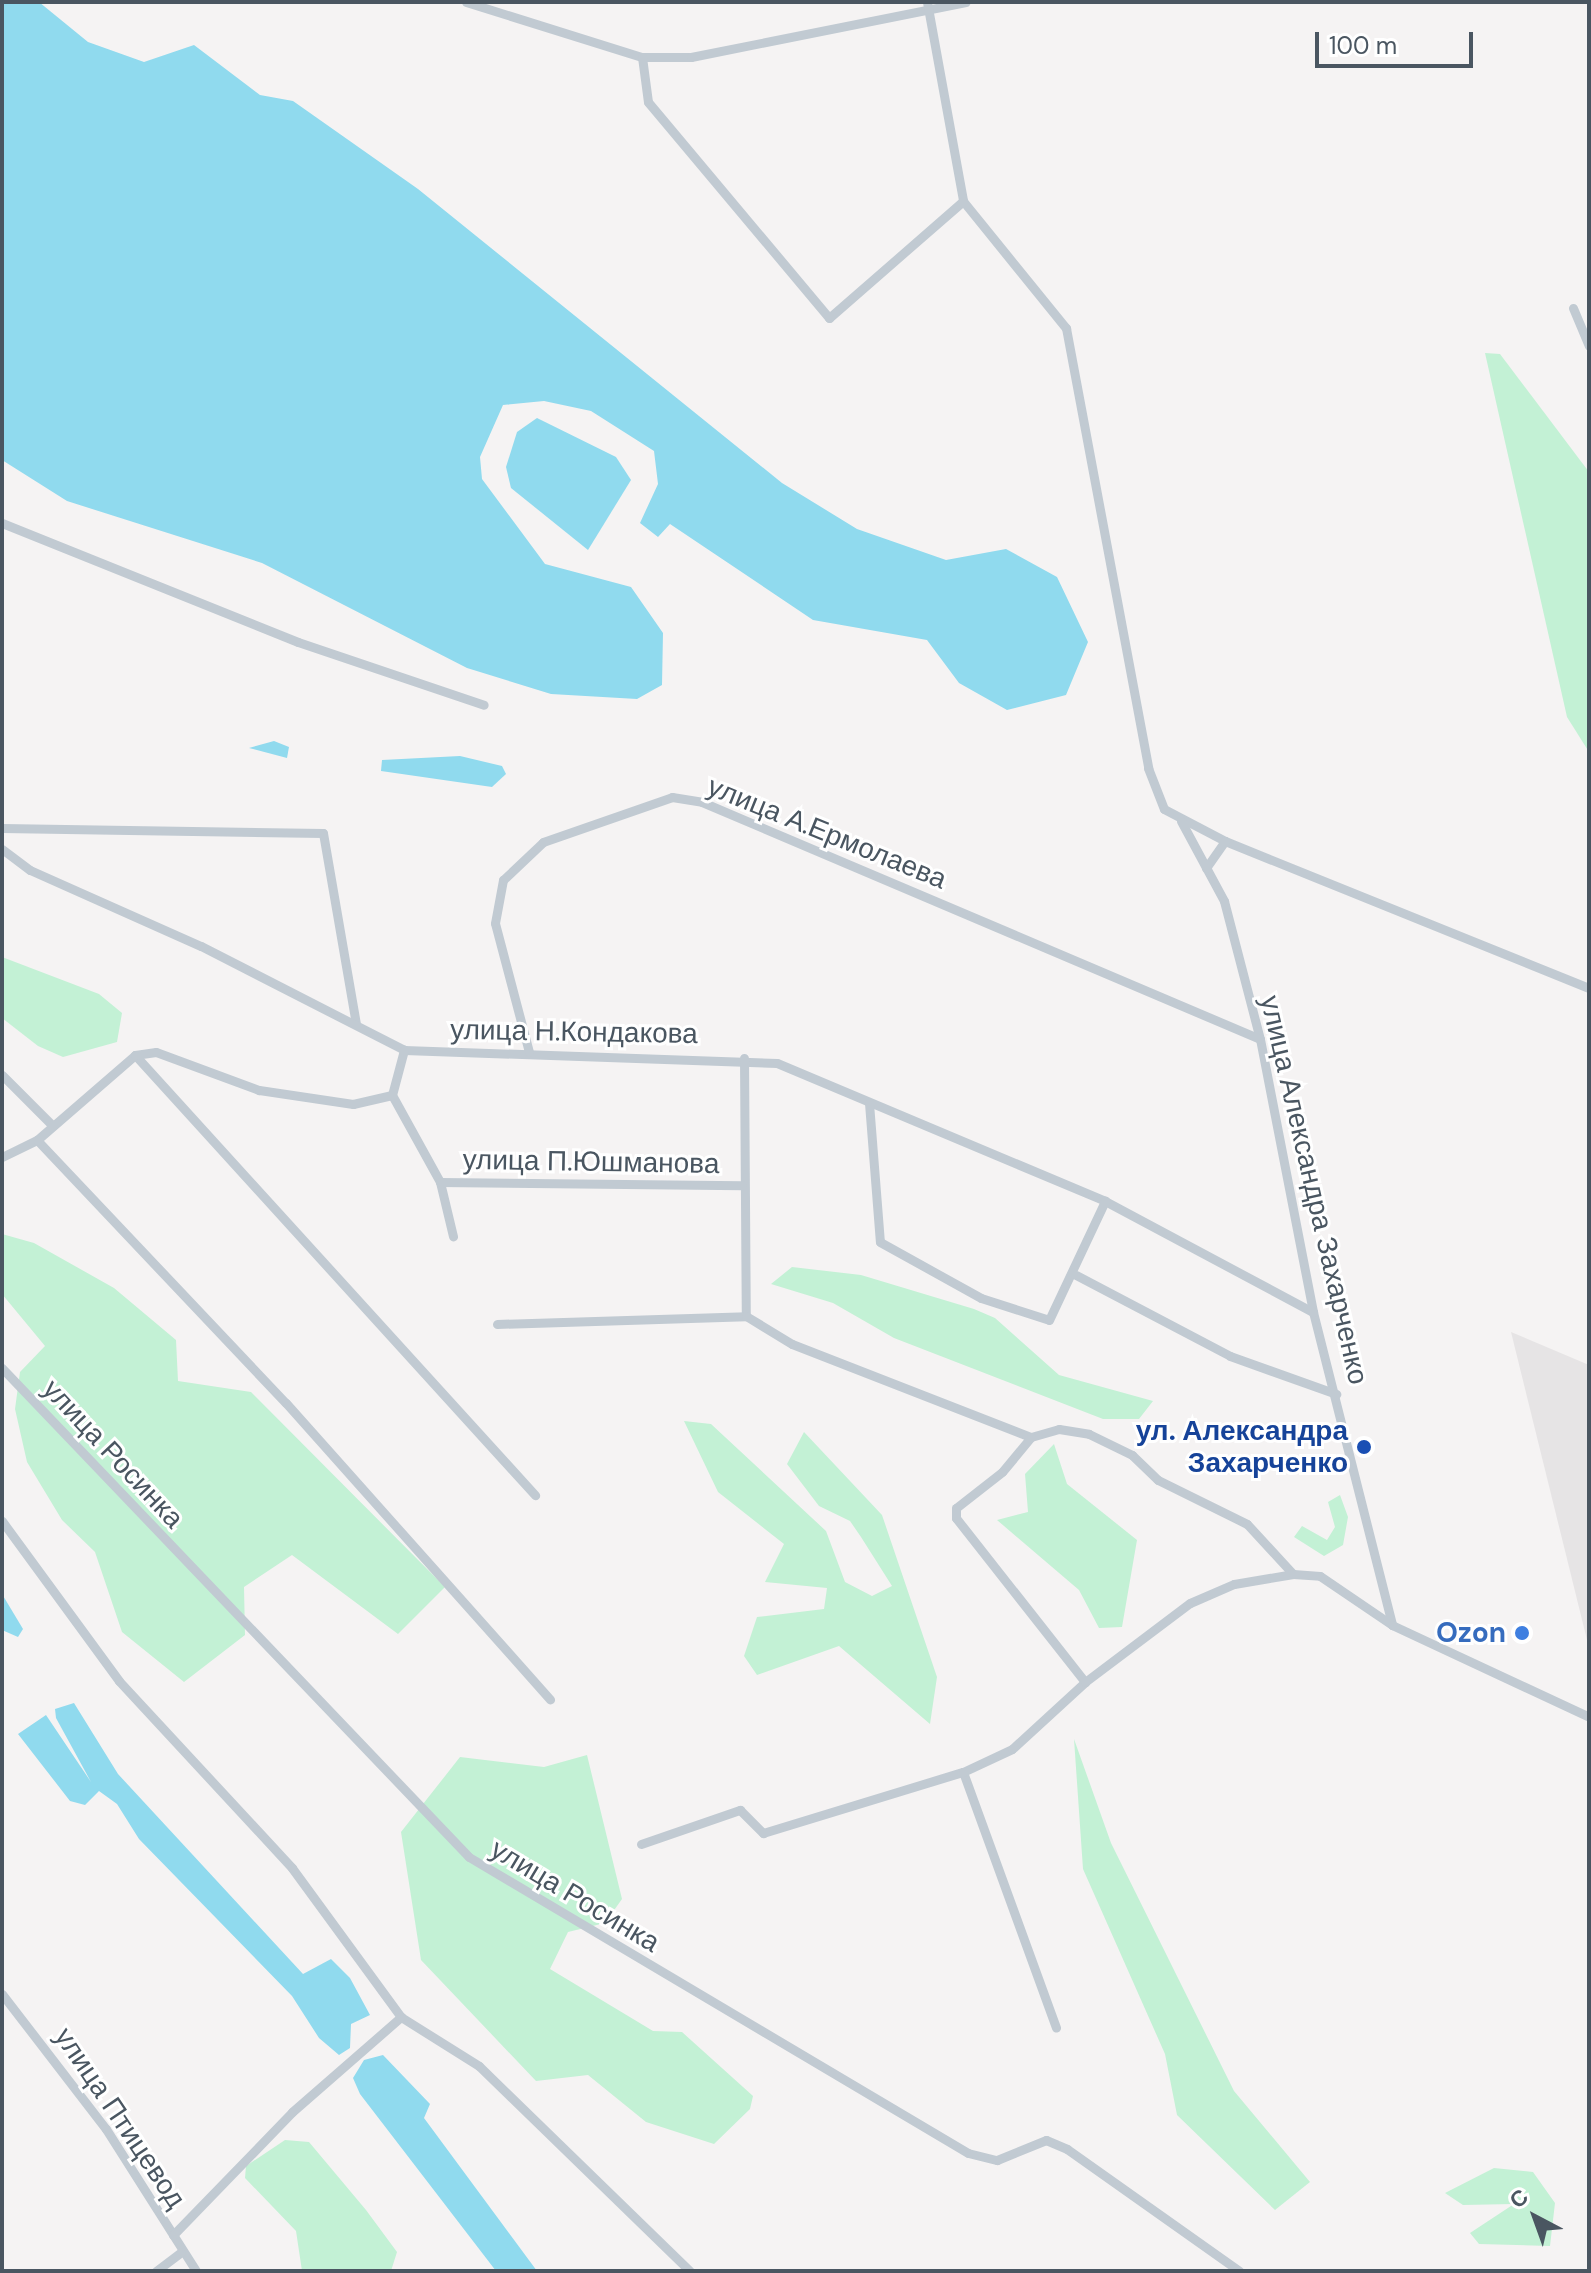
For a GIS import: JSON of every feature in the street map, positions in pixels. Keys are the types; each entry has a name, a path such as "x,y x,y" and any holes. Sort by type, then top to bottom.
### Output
{"street":[{"path":"466,2 642,57 691,57 927,6 966,2"},
{"path":"642,57 648,102 829,318 963,201 927,6"},
{"name":"улица Александра Захарченко","path":"963,201 1066,328 1148,768 1164,809 1181,821 1224,901 1260,1039 1313,1312 1392,1625"},
{"path":"1573,308 1589,346"},
{"path":"2,523 298,642 484,705"},
{"name":"улица А.Ермолаева","path":"529,1052 495,923 503,880 543,842 672,797 702,802 1260,1039"},
{"path":"1181,821 1589,988"},
{"path":"2,828 323,833 356,1024"},
{"path":"1206,868 1225,841"},
{"path":"2,849 30,870 356,1024 404,1050 392,1095 440,1182 453,1236"},
{"name":"улица Н.Кондакова","path":"404,1050 744,1058 777,1063 1105,1201 1313,1312"},
{"path":"2,1157 37,1140 135,1055 156,1052 312,1102 392,1095"},
{"path":"135,1055 535,1495"},
{"path":"744,1058 742,1185 746,1316"},
{"path":"2,1075 52,1125"},
{"path":"869,1103 878,1228 890,1253 1038,1321 1059,1312 1105,1201"},
{"path":"37,1140 286,1403 550,1699"},
{"name":"улица П.Юшманова","path":"440,1182 742,1185"},
{"path":"1076,1275 1230,1356 1336,1394"},
{"path":"497,1324 746,1316 792,1344 1031,1437"},
{"name":"улица Росинка","path":"2,1368 469,1857 968,2153 997,2160 1046,2140 1079,2155 1239,2271"},
{"path":"1085,1682 956,1518 956,1508 1031,1437 1059,1429 1089,1434 1132,1455 1158,1480 1247,1524 1293,1574"},
{"path":"2,1521 119,1681 292,1868 401,2017 479,2066 690,2271"},
{"path":"641,1844 740,1810 763,1833 963,1772 1012,1749 1085,1682 1190,1603 1234,1584 1293,1574 1320,1576 1392,1625 1589,1717"},
{"path":"963,1772 1056,2028"},
{"name":"улица Птицевод","path":"2,1994 106,2129 181,2252 196,2271"},
{"path":"173,2235 292,2112 401,2017"},
{"path":"156,2271 181,2252"}],"shaded area":[{"path":"1511,1332 1589,1365 1589,1648"}],"green space":[{"path":"1485,353 1500,354 1589,472 1589,752 1567,717"},
{"path":"2,957 99,994 122,1013 117,1042 63,1057 38,1046 2,1018"},
{"path":"2,1234 34,1243 114,1288 176,1340 178,1381 251,1392 445,1587 398,1634 292,1555 244,1587 245,1635 184,1682 122,1632 95,1552 62,1520 27,1462 15,1409 20,1372 45,1346 2,1294"},
{"path":"792,1267 861,1275 974,1309 995,1318 1059,1375 1153,1401 1139,1419 1103,1419 894,1338 833,1303 771,1284"},
{"path":"684,1421 711,1424 826,1531 845,1582 872,1596 892,1586 861,1537 850,1521 819,1506 787,1464 804,1432 882,1515 937,1677 930,1724 839,1646 757,1675 744,1656 757,1617 824,1609 827,1588 765,1582 784,1544 718,1492"},
{"path":"1054,1444 1067,1484 1137,1540 1122,1627 1099,1628 1079,1590 997,1520 1028,1512 1025,1474"},
{"path":"1340,1495 1348,1517 1343,1545 1324,1556 1294,1537 1302,1526 1327,1540 1335,1527 1328,1502"},
{"path":"1074,1739 1111,1843 1234,2091 1310,2182 1275,2210 1177,2115 1165,2054 1083,1869"},
{"path":"587,1755 622,1899 605,1923 568,1932 550,1969 653,2031 682,2032 753,2096 750,2109 714,2144 646,2122 588,2075 536,2081 421,1960 401,1832 460,1757 544,1767"},
{"path":"285,2140 309,2142 366,2210 397,2252 391,2271 302,2271 296,2231 245,2178 246,2166"},
{"path":"1494,2168 1533,2172 1555,2203 1550,2246 1479,2244 1470,2233 1514,2204 1463,2205 1445,2193"}],"water":[{"path":"2,2 39,2 88,42 144,62 194,45 260,95 293,101 418,189 782,483 857,529 946,560 1006,549 1057,577 1088,642 1066,695 1007,710 959,683 927,640 813,620 670,524 658,537 640,523 658,484 654,451 591,411 544,401 503,405 480,457 482,479 545,564 631,587 663,633 662,685 637,699 551,694 467,668 262,563 67,501 2,460"},
{"path":"537,418 616,457 631,480 588,550 511,488 506,467 517,432"},
{"path":"274,741 289,747 287,758 249,748"},
{"path":"460,756 502,766 506,774 492,787 381,771 382,760"},
{"path":"2,1594 23,1629 18,1637 2,1630"},
{"path":"74,1703 118,1774 303,1974 331,1959 350,1978 370,2015 351,2024 350,2048 339,2055 319,2038 292,1996 139,1839 117,1804 99,1791 85,1805 70,1801 18,1734 46,1715 91,1782 56,1718 55,1709"},
{"path":"383,2055 430,2104 424,2118 537,2271 496,2271 360,2094 353,2078 364,2060"}],"place":[{"name":"ул. Александра Захарченко","path":"1364,1447"},
{"name":"Ozon","path":"1522,1633"}]}
